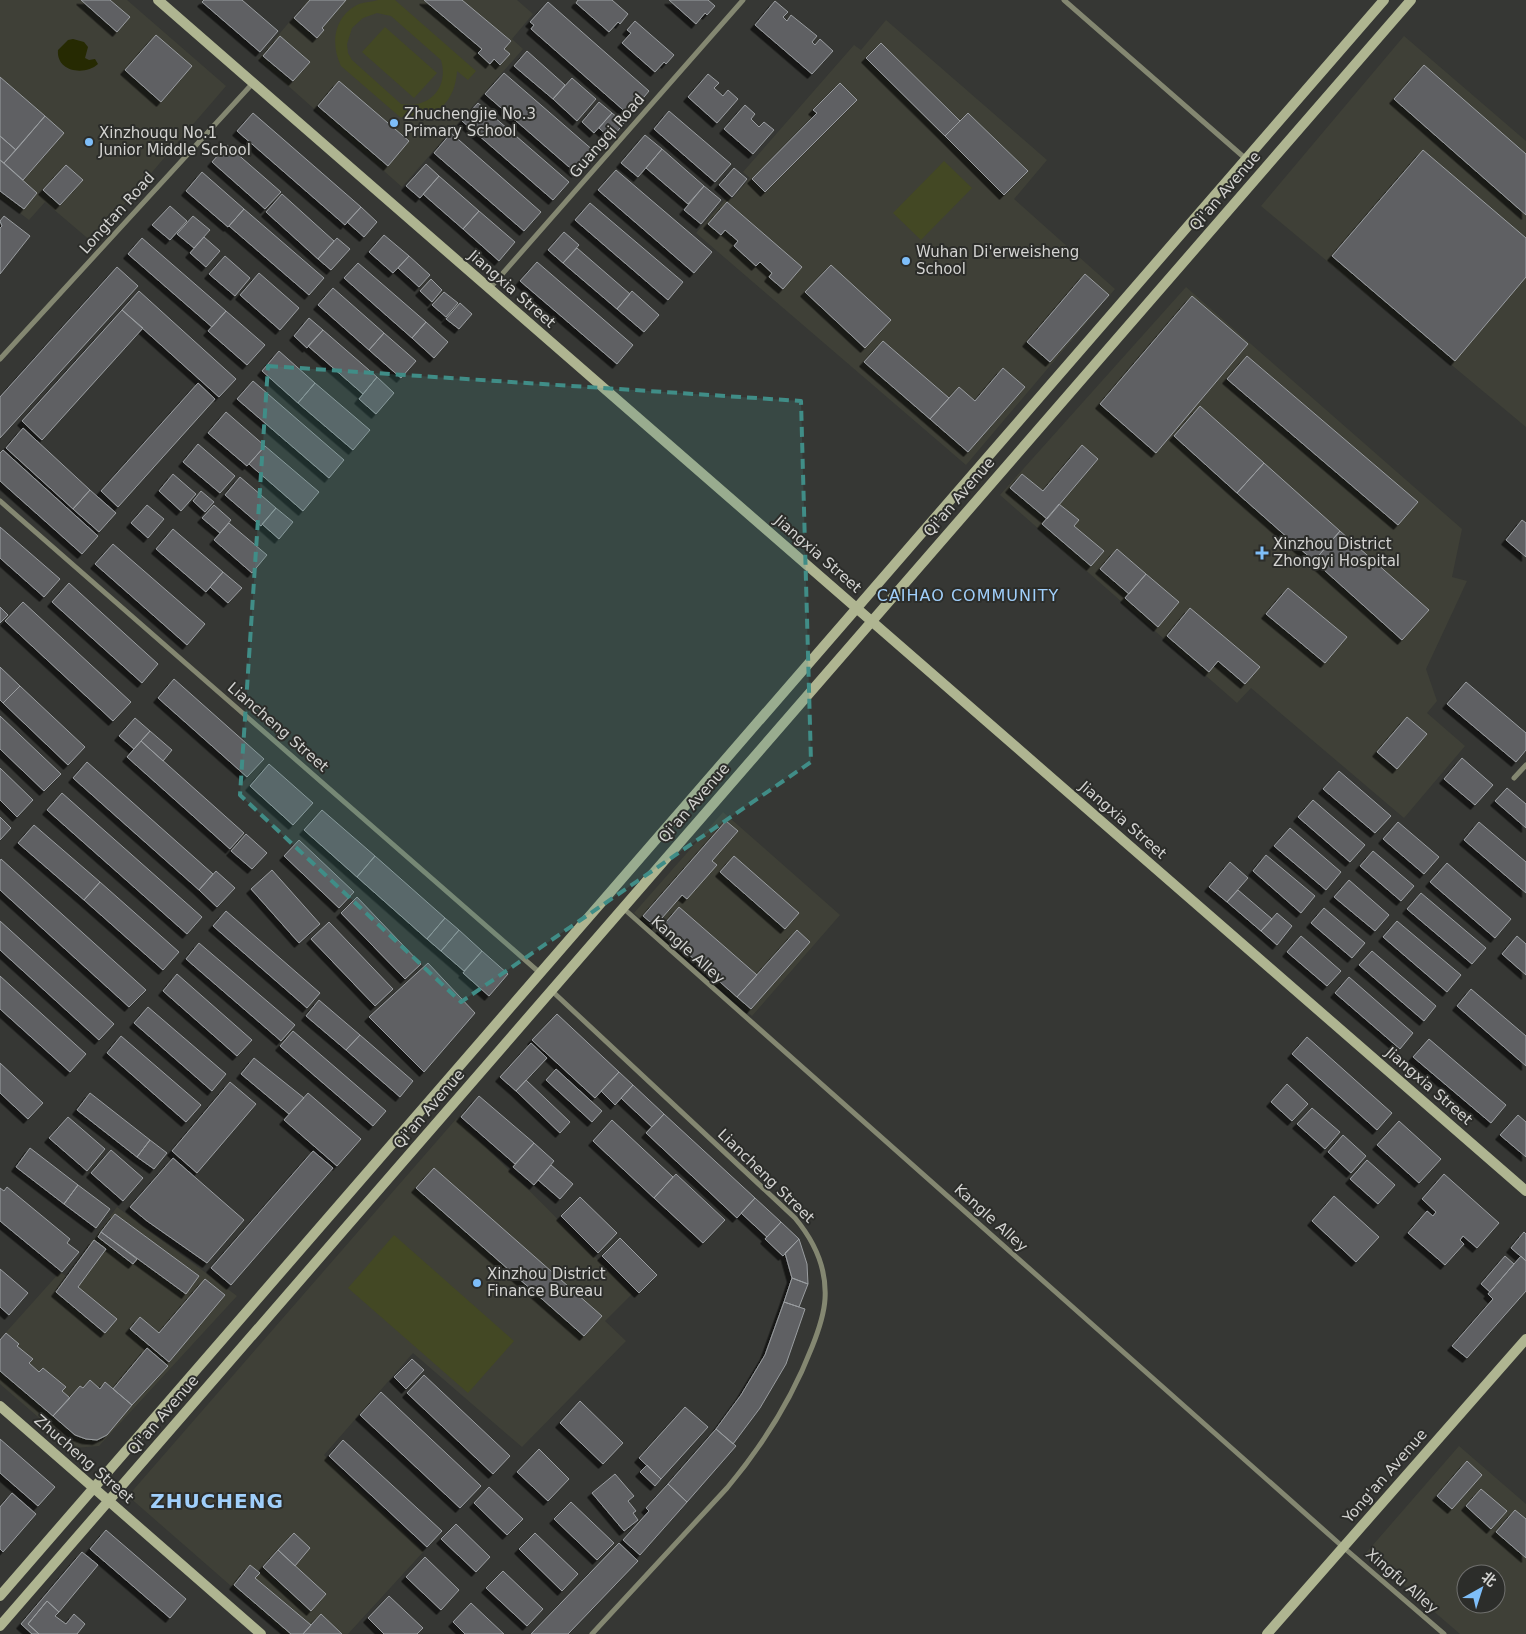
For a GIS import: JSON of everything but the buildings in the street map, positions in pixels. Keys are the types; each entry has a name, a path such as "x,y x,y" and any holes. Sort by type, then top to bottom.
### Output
{"main road":[{"name":"Jiangxia Street","path":"158,0 1526,1191"},
{"name":"Qi'an Avenue","path":"0,1596 1384,0"},
{"name":"Qi'an Avenue","path":"0,1626 1410,0"},
{"name":"Yong'an Avenue","path":"1267,1634 1526,1338"},
{"name":"Zhucheng Street","path":"0,1406 261,1634"}],"street":[{"name":"Guangqi Road","path":"489,289 743,0"},
{"path":"1064,0 1246,159"},
{"name":"Longtan Road","path":"0,359 253,83"},
{"name":"Liancheng Street","path":"0,500 540,973"},
{"path":"1514,778 1526,765"},
{"name":"Kangle Alley","path":"623,908 1343,1547"},
{"name":"Liancheng Street","path":"552,990 796,1218 819,1257 825,1285 824,1312 816,1336 797,1381 772,1428 746,1466 728,1488 592,1634"},
{"name":"Xingfu Alley","path":"1343,1547 1444,1634"}],"highlighted area":[{"path":"268,366 801,401 811,762 461,1002 240,795"}],"shaded area":[{"name":"Xinzhouqu No.1 Junior Middle School","path":"0,0 127,0 226,86 92,242 45,202 29,220 0,198"},
{"name":"Zhuchengjie No.3 Primary School","path":"308,0 517,0 533,14 512,39 523,49 402,187 258,59"},
{"path":"378,0 395,0 476,71 468,80 457,71 452,93 447,101 440,108 423,117 400,117 341,66 335,39 339,23 351,9 359,4","holes":["377,13 391,16 441,60 443,70 440,87 435,94 421,103 401,104 352,60 348,53 347,44 352,28 363,18"]},
{"name":"Wuhan Di'erweisheng School","path":"886,20 1047,160 1014,199 1115,289 966,465 696,233 728,196 732,199 750,178 743,172 854,45 861,50"},
{"path":"385,27 437,73 414,98 362,52"},
{"path":"1404,36 1526,141 1526,427 1261,206"},
{"path":"73,39 84,42 88,47 85,58 89,60 95,59 98,64 92,68 79,71 72,70 62,63 58,50 68,40"},
{"path":"944,161 972,188 921,240 893,213"},
{"name":"Xinzhou District Zhongyi Hospital","path":"1186,287 1462,529 1452,577 1467,581 1426,669 1437,701 1427,713 1465,746 1404,818 1251,688 1237,703 1000,495"},
{"path":"723,812 840,915 752,1016 634,913"},
{"path":"457,1118 632,1294 605,1321 626,1341 522,1447 413,1353 324,1455 424,1551 348,1634 286,1634 128,1496"},
{"path":"117,1207 237,1296 99,1446 74,1448 0,1384 0,1339 60,1272 66,1276"},
{"path":"394,1235 514,1341 468,1393 348,1288"},
{"path":"1459,1446 1526,1504 1526,1634 1460,1634 1366,1553"}],"place":[{"name":"Zhuchengjie No.3 Primary School","path":"394,123"},
{"name":"Xinzhouqu No.1 Junior Middle School","path":"89,142"},
{"name":"Wuhan Di'erweisheng School","path":"906,261"},
{"name":"Xinzhou District Zhongyi Hospital","path":"1262,553"},
{"name":"Xinzhou District Finance Bureau","path":"477,1283"}],"district":[{"name":"CAIHAO COMMUNITY","path":"968,595"},
{"name":"ZHUCHENG","path":"217,1501"}]}
